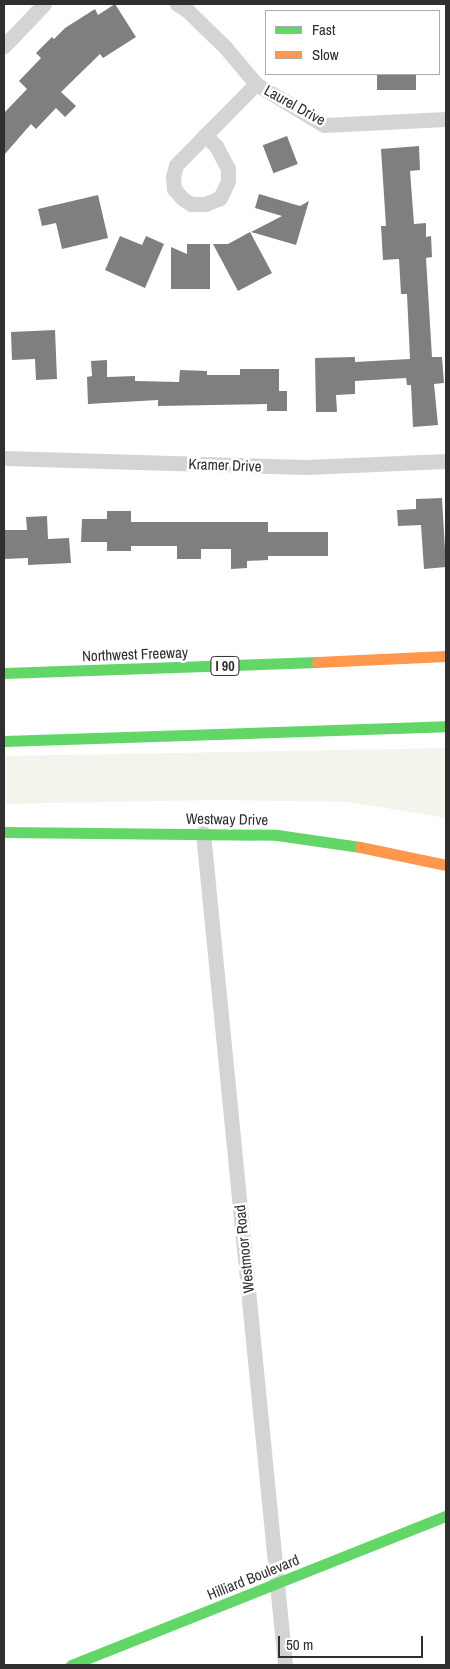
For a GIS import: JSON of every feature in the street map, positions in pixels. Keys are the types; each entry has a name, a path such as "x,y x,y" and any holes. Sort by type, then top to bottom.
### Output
{"main road":[{"name":"Northwest Freeway","path":"4,673 135,670 446,656"},
{"path":"4,740 129,738 446,726"},
{"name":"Westway Drive","path":"4,832 277,835 360,847 446,865"},
{"name":"Hilliard Boulevard","path":"71,1665 446,1516"}],"street":[{"path":"4,46 44,4"},
{"name":"Laurel Drive","path":"177,4 188,11 225,47 256,84 324,125 446,119"},
{"path":"205,135 216,146 228,169 228,182 220,198 205,204 191,204 183,200 174,189 173,177 176,165 205,135 256,84"},
{"name":"Kramer Drive","path":"4,458 306,467 446,461"},
{"name":"Westmoor Road","path":"203,833 285,1665"}],"shaded area":[{"path":"446,748 446,818 348,802 215,800 4,804 4,756"}],"building":[{"path":"115,4 136,37 103,58 100,54 61,92 76,106 65,117 56,108 36,129 31,124 4,155 4,113 27,89 19,81 41,58 36,53 52,37 54,39 65,28 95,9 98,15"},
{"path":"377,75 416,75 416,90 377,90"},
{"path":"287,136 298,164 273,173 263,145"},
{"path":"419,146 420,170 410,171 414,224 426,223 426,237 431,236 432,257 426,258 432,357 442,357 444,383 434,384 438,425 413,427 411,385 407,385 406,378 355,381 355,394 336,395 337,412 316,412 315,358 355,357 355,362 410,359 407,294 401,294 399,259 383,260 381,226 386,226 381,149"},
{"path":"259,194 300,206 309,201 296,245 251,232 282,216 255,208"},
{"path":"98,195 108,238 62,249 56,223 42,226 38,209"},
{"path":"250,232 272,273 238,291 213,244 228,244"},
{"path":"120,236 142,245 146,236 164,244 145,288 105,270"},
{"path":"187,244 210,244 210,289 171,289 171,247 187,254"},
{"path":"55,330 57,379 36,380 35,359 12,360 11,332"},
{"path":"107,360 107,377 135,376 135,381 179,382 180,370 207,371 207,375 240,375 240,369 279,369 279,391 287,391 287,411 267,411 267,404 158,406 158,400 88,404 87,377 92,376 91,361"},
{"path":"442,498 446,567 424,569 421,525 398,526 397,510 416,509 416,499"},
{"path":"107,511 131,511 131,522 268,522 268,532 328,532 328,556 268,556 268,560 247,561 247,568 231,569 231,549 201,549 201,559 177,559 177,546 131,546 131,551 107,551 107,542 81,542 82,519 107,519"},
{"path":"47,516 48,539 69,538 71,563 28,565 28,558 4,559 4,530 27,530 26,517"}],"traffic: fast":[{"path":"4,673 317,662"},
{"path":"4,741 446,726"},
{"path":"4,832 277,835 360,847"},
{"path":"71,1665 446,1516"}],"traffic: slow":[{"path":"317,662 446,656"},
{"path":"360,847 446,865"}]}
